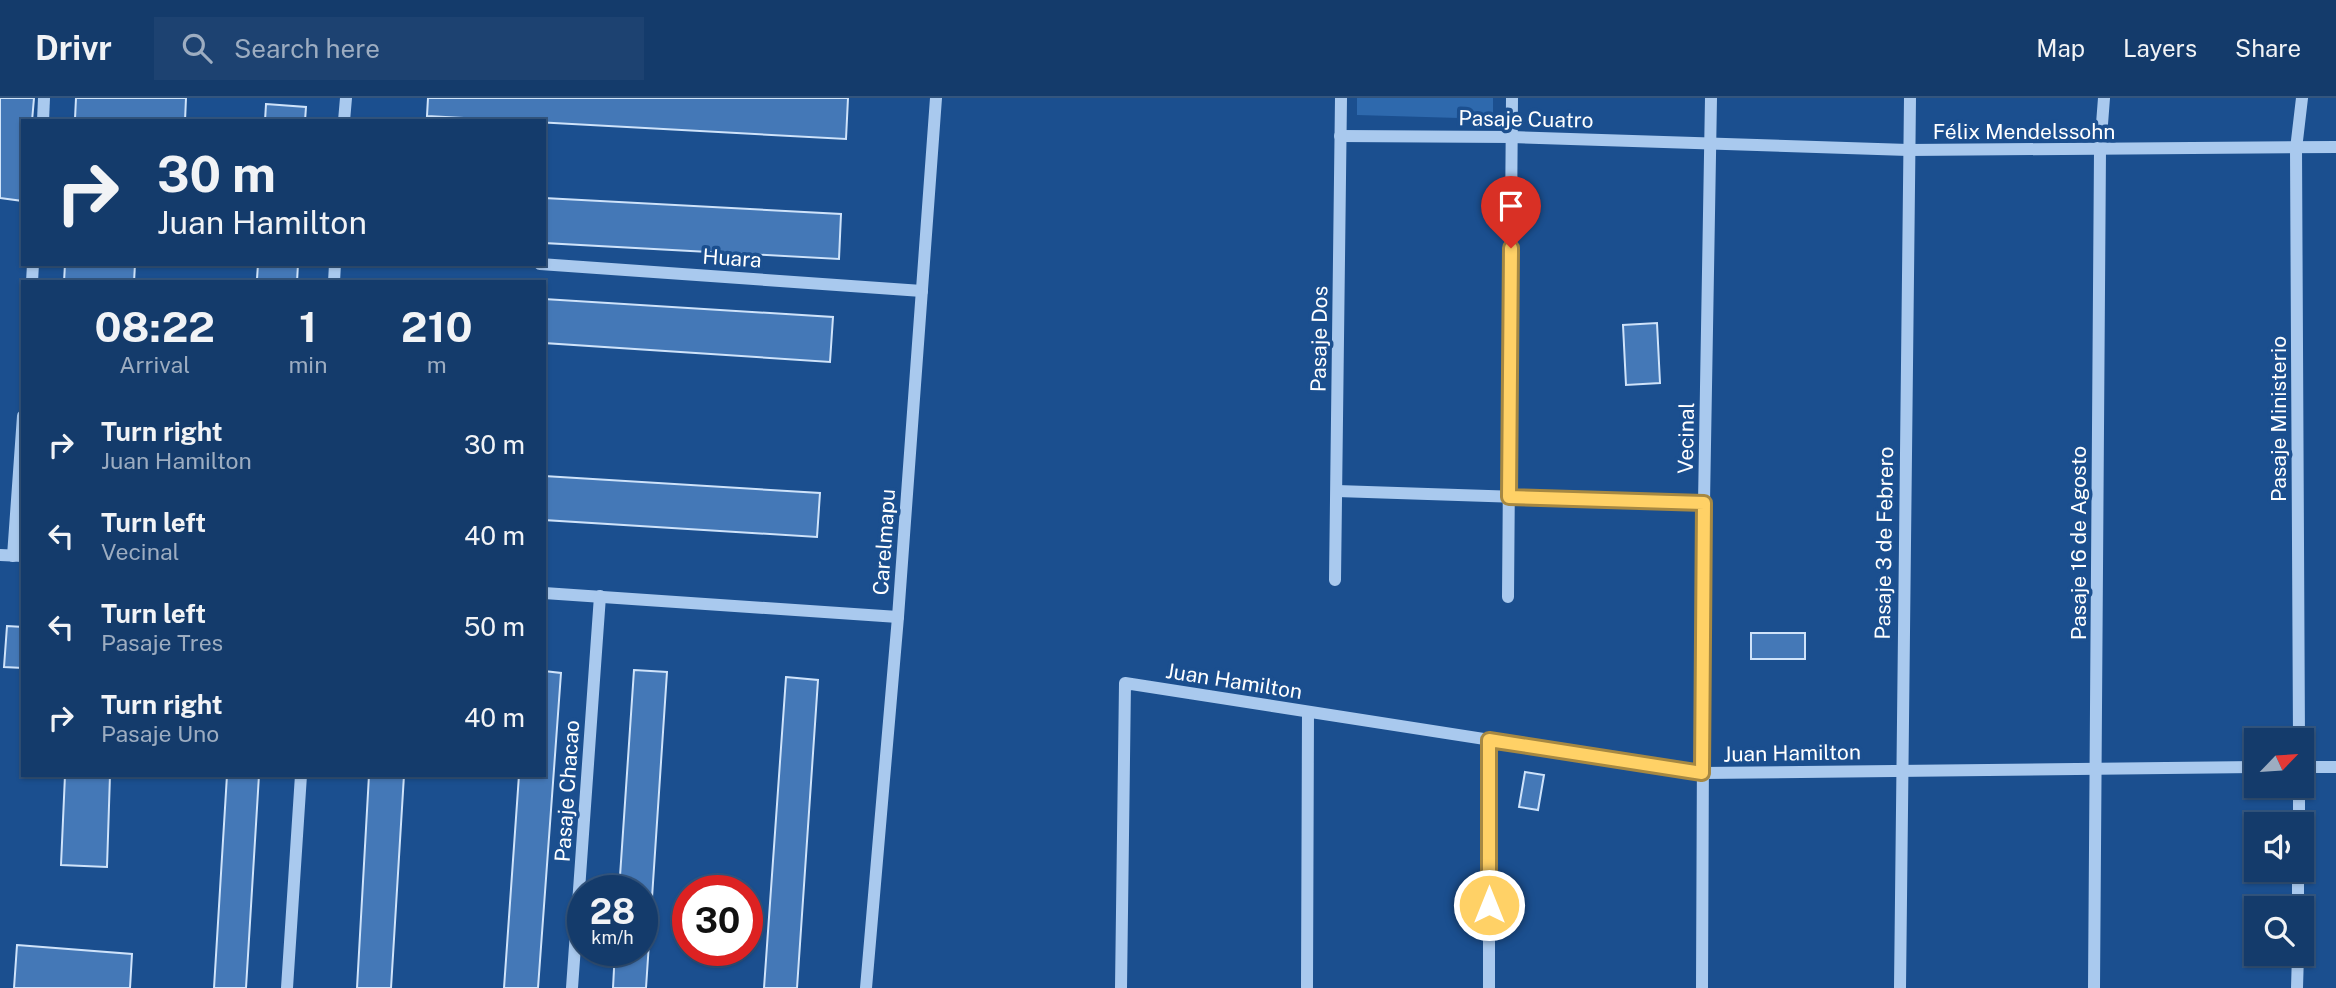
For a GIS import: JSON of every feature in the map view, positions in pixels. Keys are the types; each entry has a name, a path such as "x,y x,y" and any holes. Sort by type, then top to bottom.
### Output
{"street":[{"path":"43,119 44,98"},
{"path":"344,119 346,98"},
{"name":"Carelmapu","path":"866,988 898,617 936,98"},
{"name":"Pasaje Dos","path":"1335,580 1341,98"},
{"path":"1508,597 1513,98"},
{"name":"Vecinal","path":"1702,988 1704,503 1711,98"},
{"name":"Pasaje 3 de Febrero","path":"1900,988 1910,98"},
{"name":"Pasaje 16 de Agosto","path":"2094,988 2100,150 2104,98"},
{"name":"Pasaje Ministerio","path":"2299,728 2296,149 2302,98"},
{"name":"Pasaje Cuatro","path":"1340,136 1512,137 1711,143"},
{"name":"Félix Mendelssohn","path":"1711,143 1908,150 2336,147"},
{"name":"Huara","path":"546,264 922,291"},
{"path":"12,555 21,441"},
{"path":"1337,491 1704,503"},
{"path":"546,593 898,617"},
{"name":"Pasaje Chacao","path":"572,988 600,596"},
{"name":"Juan Hamilton","path":"1121,988 1125,683 1702,773 2244,767"},
{"path":"1307,988 1308,712"},
{"path":"1489,740 1489,988"},
{"path":"2314,766 2336,766"},
{"path":"286,988 300,777"},
{"path":"2297,988 2298,966"}],"shaded area":[{"path":"1357,98 1493,98 1493,119 1357,115"}],"building":[{"path":"0,98 34,98 32,119 21,119 21,201 0,198"},
{"path":"76,98 186,98 185,119 75,119"},
{"path":"428,98 848,98 846,139 546,123 546,119 427,116"},
{"path":"266,104 306,107 305,119 265,119"},
{"path":"546,198 841,214 839,259 546,243"},
{"path":"65,266 135,266 134,280 64,280"},
{"path":"258,266 298,266 297,280 257,279"},
{"path":"546,299 833,317 830,362 546,343"},
{"path":"1657,323 1660,383 1626,385 1623,325"},
{"path":"546,476 820,493 817,537 546,520"},
{"path":"7,626 21,627 21,668 4,667"},
{"path":"1751,633 1805,633 1805,659 1751,659"},
{"path":"634,670 667,672 654,875 620,875"},
{"path":"546,671 561,673 538,988 504,988 519,777 546,777"},
{"path":"786,677 818,680 797,988 764,988"},
{"path":"1525,772 1544,775 1538,810 1519,807"},
{"path":"65,777 110,777 107,867 61,865"},
{"path":"227,777 259,777 246,988 214,988"},
{"path":"369,777 404,777 391,988 357,988"},
{"path":"17,945 132,954 130,988 14,988"},
{"path":"614,966 647,966 646,988 613,988"}],"route":[{"path":"1489,905 1489,740 1702,773 1704,503 1509,497 1511,248"}]}
